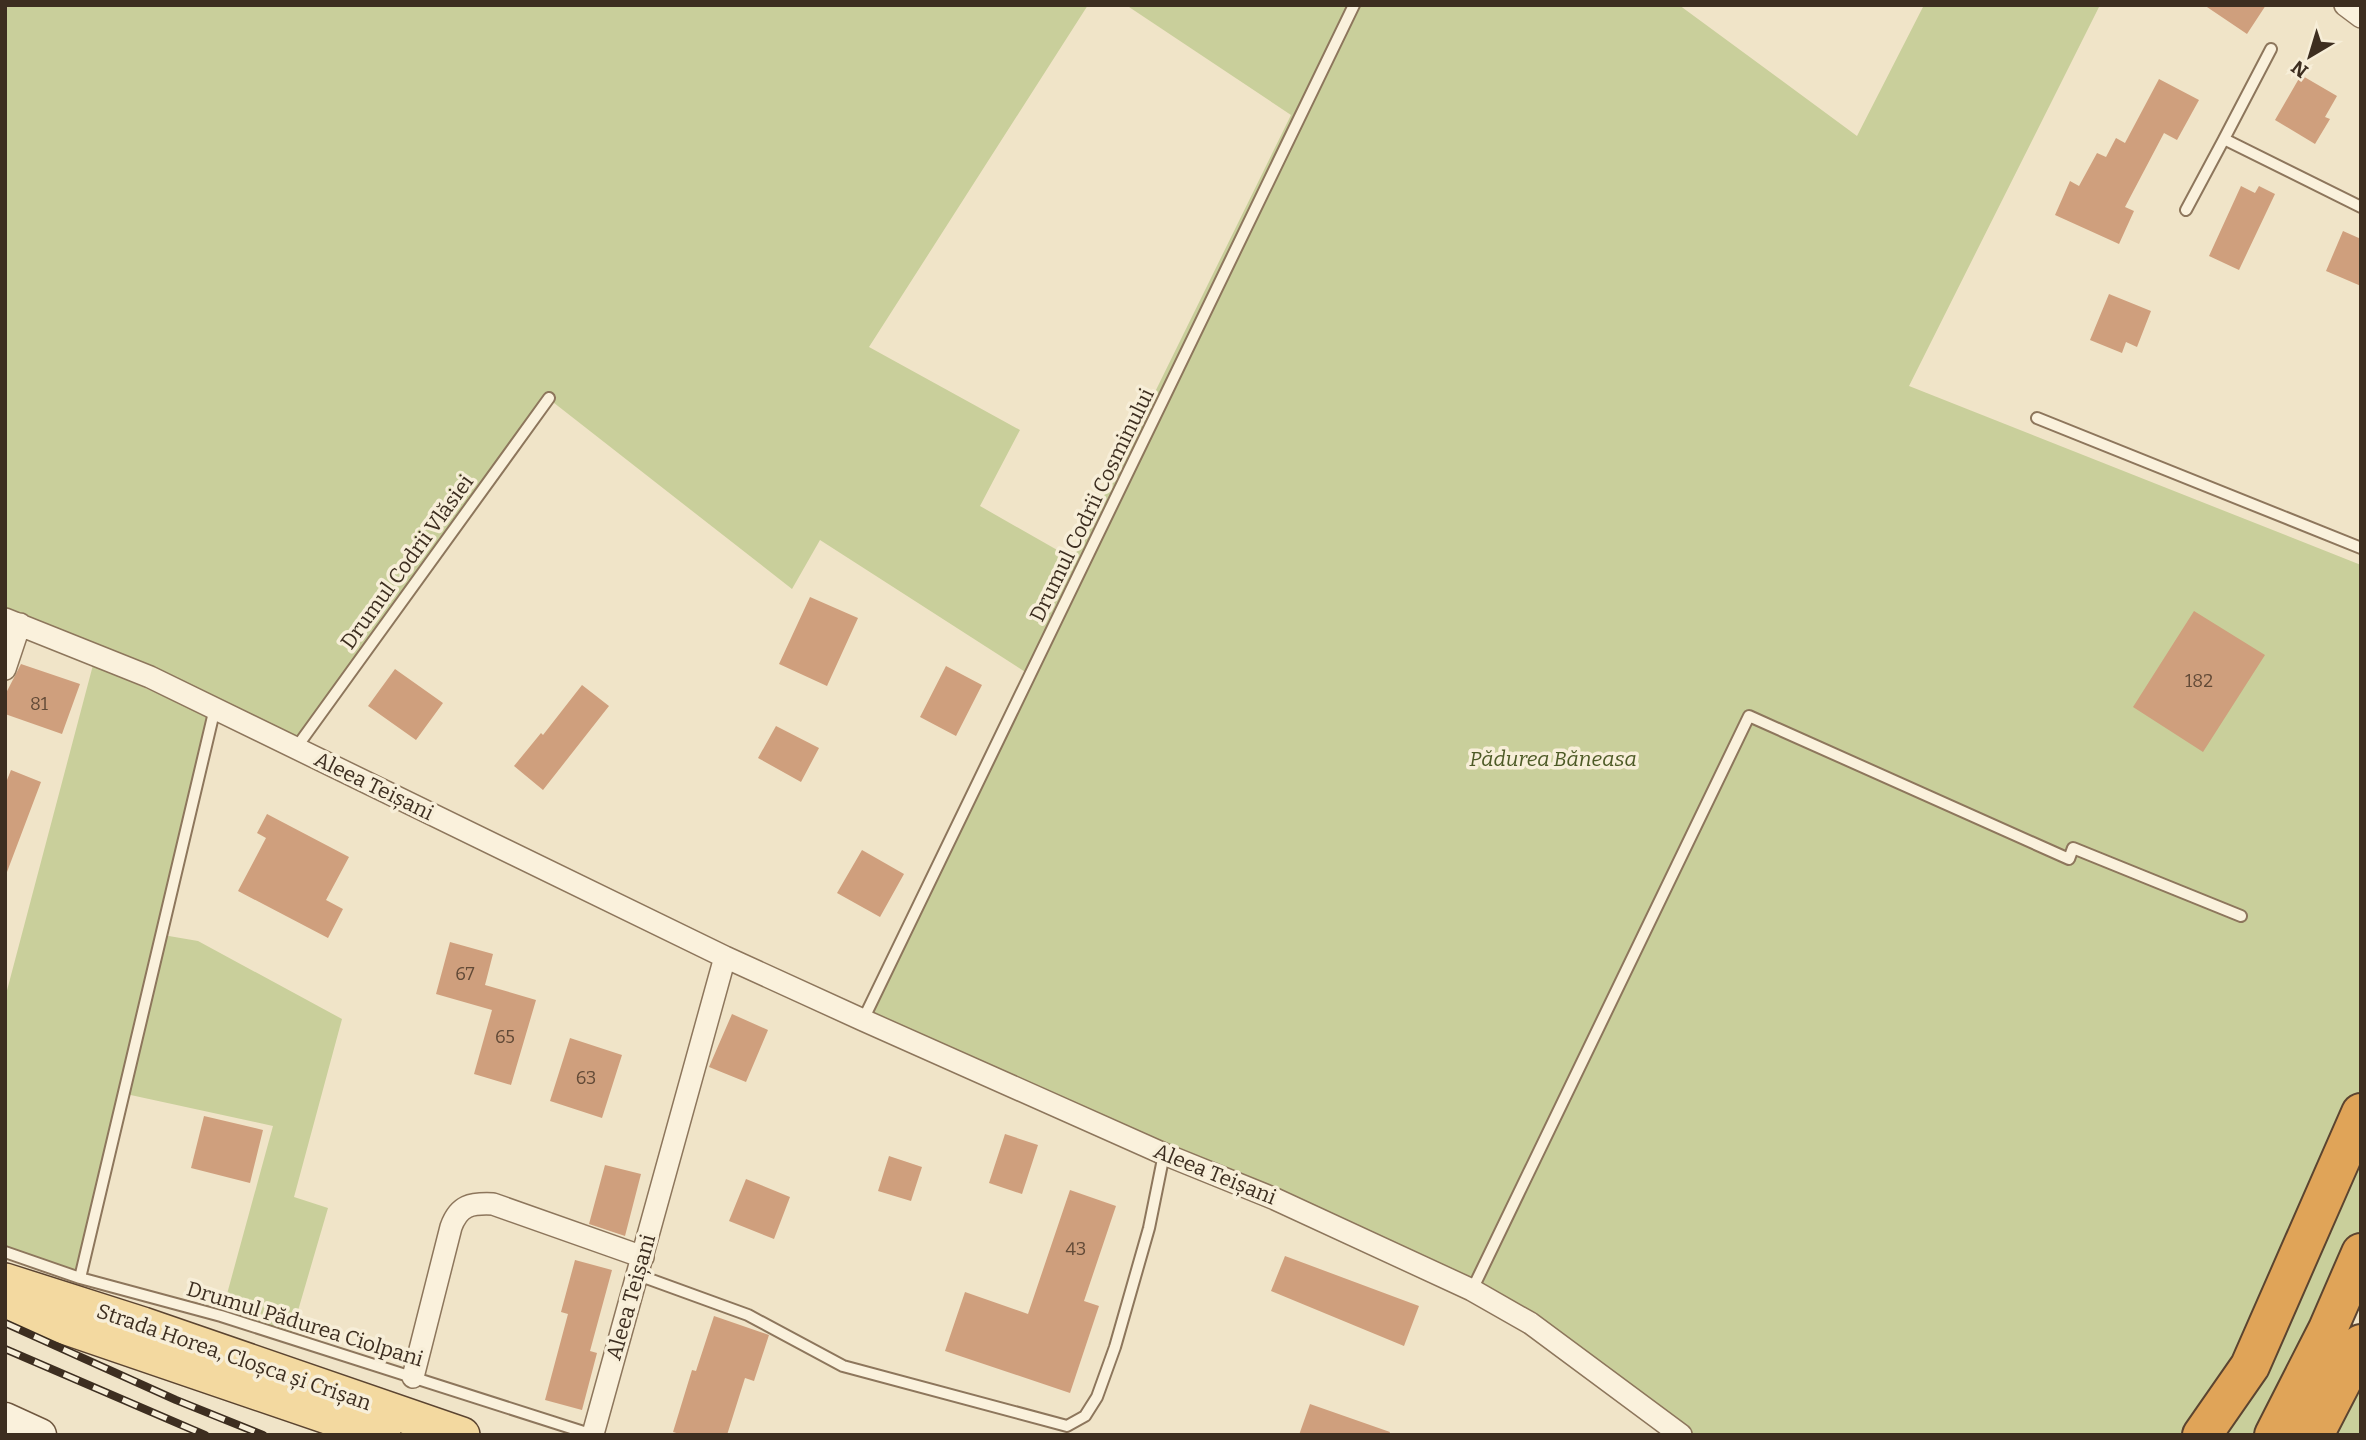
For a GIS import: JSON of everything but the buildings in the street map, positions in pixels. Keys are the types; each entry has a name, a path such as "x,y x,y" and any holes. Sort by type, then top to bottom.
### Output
{"highway":[{"path":"2203,1435 2250,1366 2361,1114"},
{"path":"2274,1435 2328,1329 2361,1253"},
{"path":"2314,1435 2361,1344"}],"main road":[{"name":"Strada Horea, Cloșca și Crișan","path":"5,1281 143,1325 462,1435"},
{"name":"Strada Horea, Cloșca și Crișan","path":"5,1306 383,1435"}],"street":[{"path":"2345,5 2361,17"},
{"name":"Aleea Teișani","path":"5,669 13,621 150,677 725,957 1164,1154 1275,1199 1472,1290 1530,1323 1681,1435"},
{"name":"Aleea Teișani","path":"593,1434 725,957"},
{"path":"413,1377 451,1227 456,1214 471,1203 493,1204 640,1266"},
{"path":"5,1419 40,1435"}],"lane":[{"name":"Drumul Codrii Cosminului","path":"863,1020 1354,5"},
{"path":"2186,210 2272,49"},
{"path":"2224,139 2361,207"},
{"name":"Drumul Codrii Vlăsiei","path":"296,748 549,398"},
{"path":"2037,418 2361,548"},
{"path":"80,1278 215,708"},
{"path":"1472,1290 1749,716 2069,859 2073,848 2241,916"},
{"path":"640,1266 748,1315 843,1366 1067,1426 1085,1416 1097,1397 1115,1348 1149,1228 1164,1154"},
{"name":"Drumul Pădurea Ciolpani","path":"5,1252 80,1278 220,1317 593,1434"}],"green space":[{"name":"Pădurea Băneasa","path":"5,5 1088,5 869,347 1020,430 980,506 1073,559 1291,115 1126,5 1679,5 1857,136 1924,5 2100,5 1909,386 2361,565 2361,1253 2274,1435 1681,1435 1530,1323 863,1020 1030,675 820,540 792,589 549,399 296,748 5,619"},
{"path":"93,665 213,718 163,935 198,941 342,1019 294,1197 328,1208 290,1338 221,1316 273,1126 126,1094 80,1278 5,1252 5,998"},
{"path":"2361,1344 2361,1435 2314,1435"}],"railway":[{"path":"5,1323 176,1400 263,1435"},
{"path":"5,1349 205,1435"}]}
